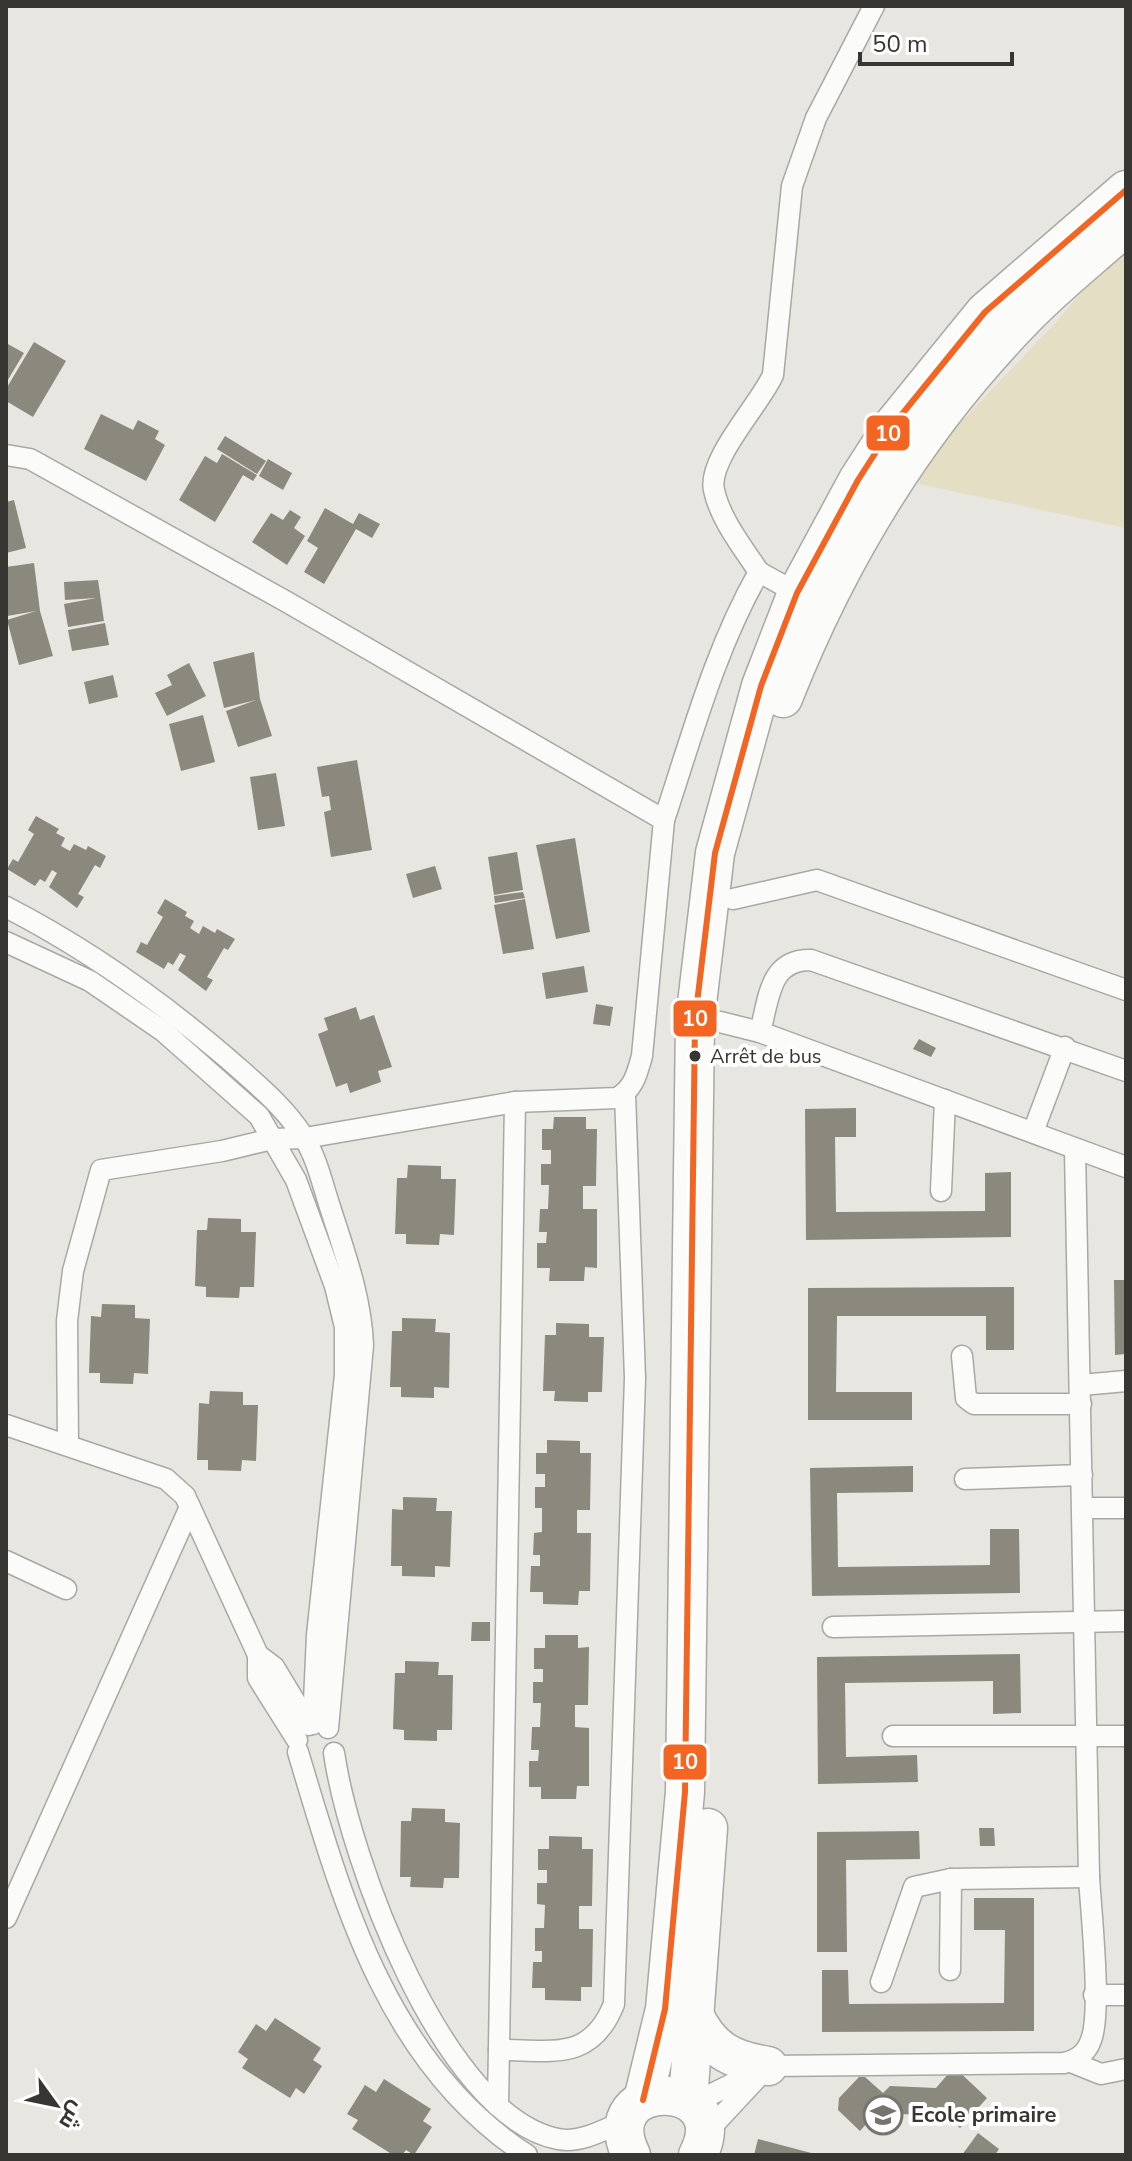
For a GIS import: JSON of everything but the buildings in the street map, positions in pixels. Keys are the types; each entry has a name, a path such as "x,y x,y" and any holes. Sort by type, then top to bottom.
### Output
{"highway":[{"path":"634,2125 665,2009 685,1792 695,1020 715,853 761,686 797,593 858,480 894,424 985,312 1126,190"},
{"path":"696,2123 694,2015 710,1793 720,1022 733,899 754,785 783,696 836,575 927,430 979,366 1028,313 1126,226"},
{"path":"694,2015 713,2045 726,2056 768,2066"},
{"path":"634,2125 666,2093 696,2123"}],"street":[{"path":"797,593 759,572 737,540 714,491 713,480 722,457 765,393 773,375 792,186 816,118 874,6"},
{"path":"6,455 30,459 664,820"},
{"path":"68,1445 68,1308 73,1271 101,1170 222,1151 272,1139 305,1138 515,1102 617,1098 625,1094 637,1075 642,1056 664,820 713,673 742,603 759,572"},
{"path":"733,899 817,880 1126,990"},
{"path":"6,907 85,952 175,1014 262,1088 305,1138 354,1280 362,1314 363,1345 309,1734"},
{"path":"6,942 90,981 163,1031 259,1116 296,1180 335,1286 345,1327 345,1375 307,1761 319,1764 334,1753"},
{"path":"760,1032 775,978 783,966 794,959 811,960 1126,1071"},
{"path":"720,1022 760,1032 1126,1167"},
{"path":"1033,1132 1065,1047"},
{"path":"499,2050 568,2050 591,2039 604,2028 614,2004 635,1378 625,1094"},
{"path":"941,1191 945,1100"},
{"path":"498,2106 515,1102"},
{"path":"1071,2062 1081,2056 1091,2043 1094,1995 1075,1150"},
{"path":"962,1356 966,1398 974,1404 1081,1394 1126,1381"},
{"path":"6,1425 166,1479 185,1496 258,1655 274,1667 309,1734 337,1882 369,1962 410,2039 448,2089 494,2133 527,2155"},
{"path":"965,1479 1082,1475"},
{"path":"6,1918 190,1507"},
{"path":"1083,1508 1126,1508"},
{"path":"6,1561 66,1589"},
{"path":"833,1627 1126,1621"},
{"path":"309,1734 336,1742 334,1753 340,1794 363,1868 390,1938 422,2003 463,2068 498,2106 529,2128 559,2140 588,2137 634,2125"},
{"path":"893,1736 1126,1736"},
{"path":"881,1982 909,1893 914,1887 951,1879 1089,1877"},
{"path":"950,1970 951,1879"},
{"path":"1094,1995 1126,1995"},
{"path":"696,2123 768,2066 1071,2062 1101,2074 1126,2069"},
{"path":"696,2123 768,2066"}],"shaded area":[{"path":"1126,248 1126,528 919,484 925,460 1056,322 1108,261"}],"transit line":[{"name":"10","path":"643,2100 665,2009 685,1792 695,1020 715,853 761,686 797,593 858,480 894,424 985,312 1126,190"}],"place":[{"name":"Arrêt de bus","path":"695,1056"},
{"name":"Ecole primaire","path":"883,2115"}]}
